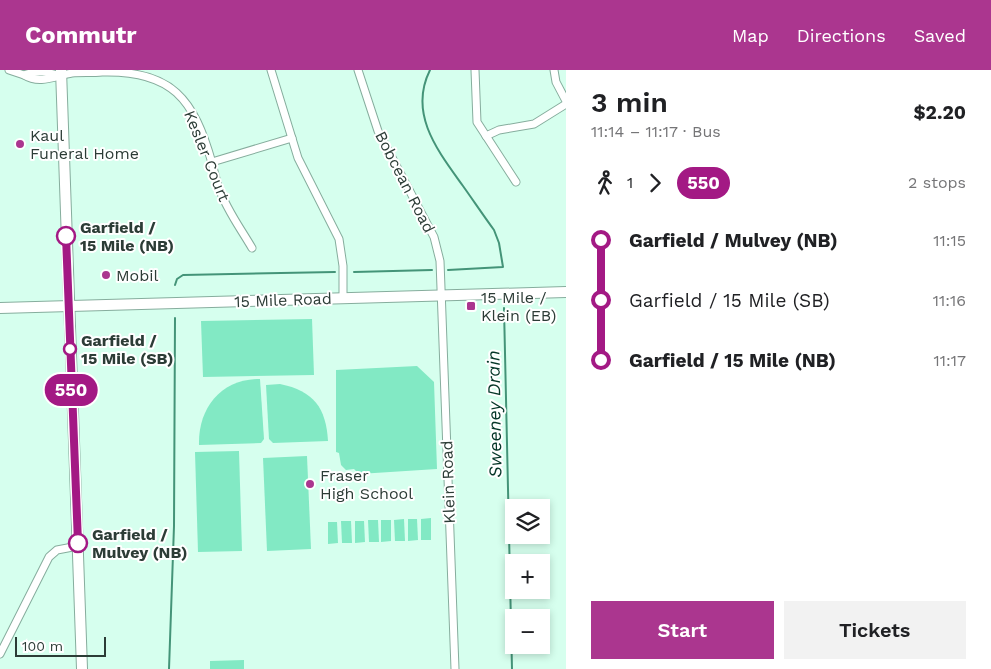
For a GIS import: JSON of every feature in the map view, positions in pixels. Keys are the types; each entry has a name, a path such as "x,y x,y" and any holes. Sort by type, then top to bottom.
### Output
{"main road":[{"path":"61,73 82,669"},
{"name":"15 Mile Road","path":"0,308 566,292"}],"street":[{"name":"Kesler Court","path":"9,70 24,75 33,72 115,72 150,76 164,82 190,107 212,162 224,202 252,248"},
{"path":"271,70 304,172 339,239 343,266 343,298"},
{"name":"Bobcean Road","path":"358,70 386,150 434,237 440,261 441,296"},
{"path":"475,70 477,122 516,182"},
{"path":"486,136 499,130 534,124 566,102 556,82 554,70"},
{"path":"212,162 292,138"},
{"name":"Klein Road","path":"441,296 455,669"},
{"path":"0,654 50,557 57,550 78,546"}],"green space":[{"path":"312,319 314,375 203,377 201,321"},
{"path":"417,366 434,382 437,469 359,474 354,469 346,470 341,465 339,453 336,452 336,370"},
{"path":"260,379 264,439 261,443 199,445 203,419 215,398 223,390 234,384 246,380"},
{"path":"280,384 302,391 316,403 324,419 328,441 273,443 269,439 266,385"},
{"path":"239,451 242,551 198,552 195,452"},
{"path":"307,456 311,549 267,551 263,458"},
{"path":"431,518 431,540 421,540 421,519"},
{"path":"404,519 405,541 395,541 394,520"},
{"path":"408,519 417,519 418,540 408,541"},
{"path":"368,520 378,520 379,542 369,542"},
{"path":"381,520 391,520 391,541 381,542"},
{"path":"341,521 351,521 352,543 342,543"},
{"path":"355,521 364,521 365,542 355,543"},
{"path":"328,522 337,522 338,543 328,544"},
{"path":"244,660 244,669 210,669 210,661"}],"waterway":[{"path":"430,70 424,86 422,102 424,117 429,131 444,159 494,230 499,243 503,267 448,270"},
{"path":"354,272 432,270"},
{"path":"175,285 177,279 183,275 335,272"},
{"name":"Sweeney Drain","path":"504,308 512,669"},
{"path":"169,669 174,526 175,318"}],"bus line":[{"name":"550","path":"66,236 78,543"}],"place":[{"name":"Kaul Funeral Home","path":"20,144"},
{"name":"Garfield / 15 Mile (NB)","path":"66,236"},
{"name":"Mobil","path":"106,275"},
{"name":"15 Mile / Klein (EB)","path":"471,306"},
{"name":"Garfield / 15 Mile (SB)","path":"70,349"},
{"name":"Fraser High School","path":"310,484"},
{"name":"Garfield / Mulvey (NB)","path":"78,543"}]}
